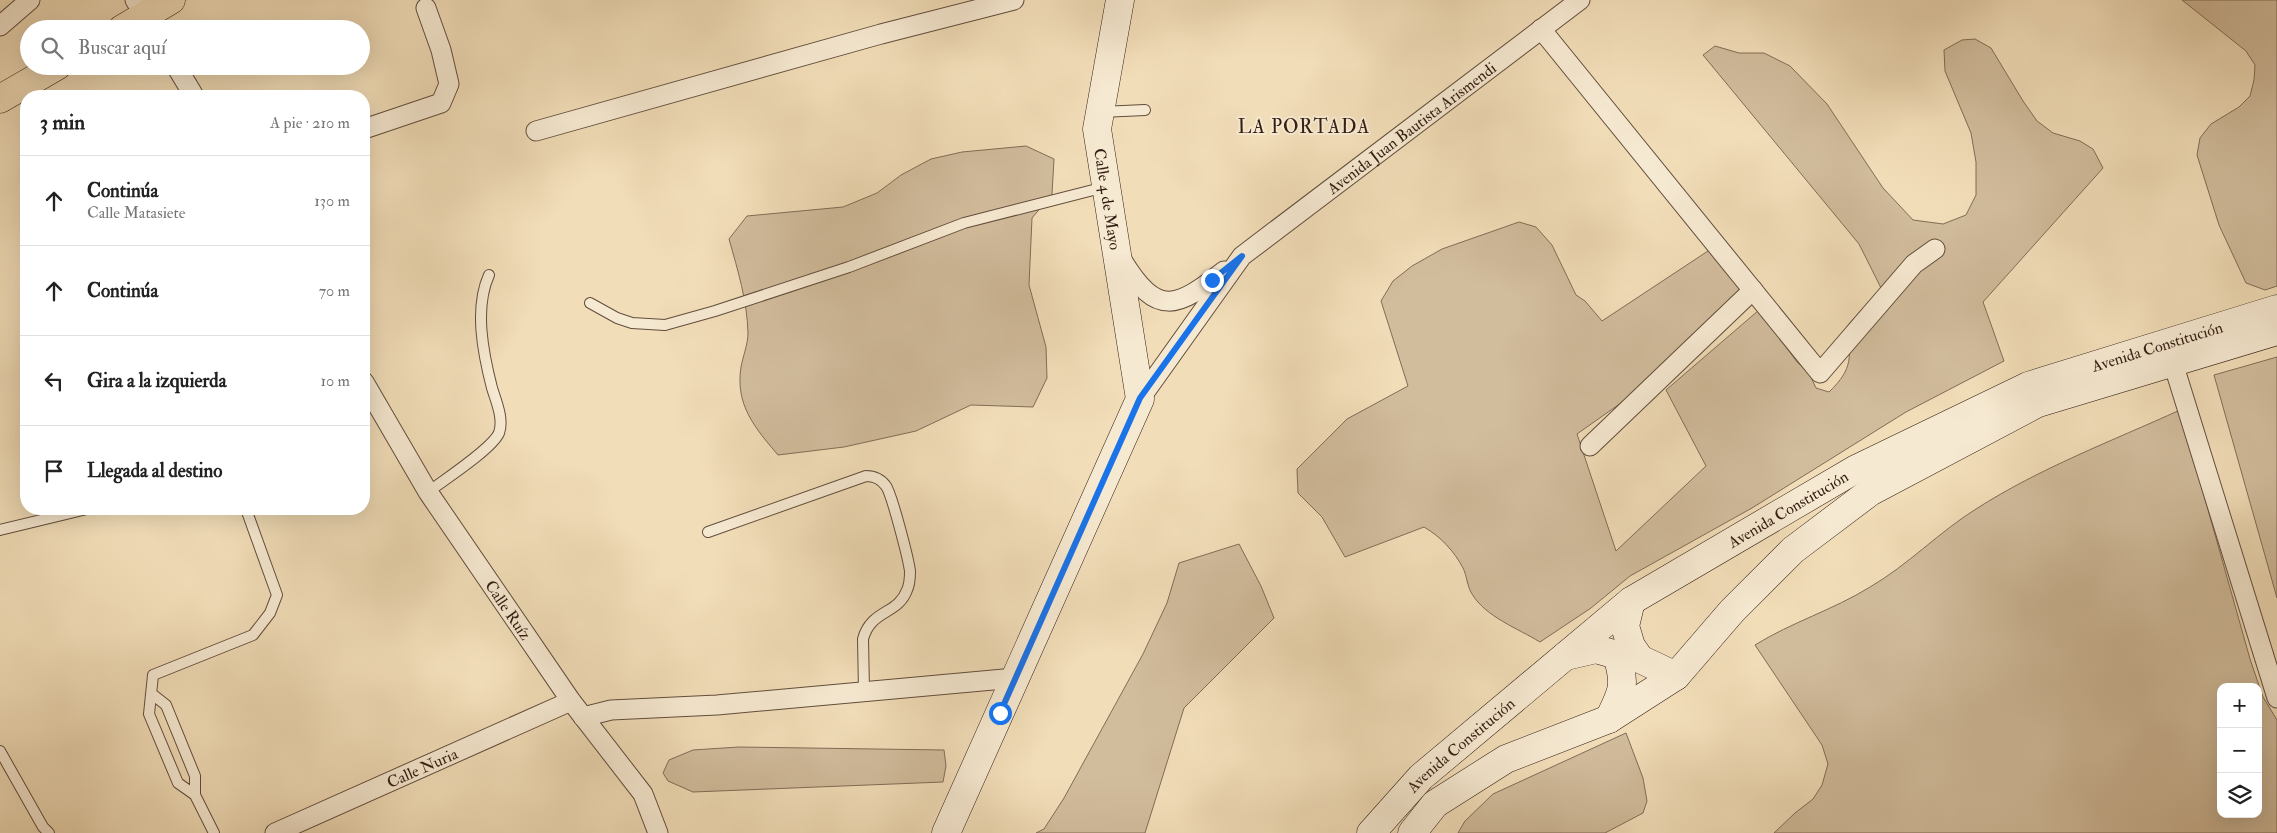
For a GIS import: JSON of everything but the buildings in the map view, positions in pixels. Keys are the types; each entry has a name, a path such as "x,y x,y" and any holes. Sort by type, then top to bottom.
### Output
{"main road":[{"path":"144,15 171,0"},
{"path":"0,99 41,75"}],"street":[{"path":"0,26 30,0"},
{"path":"536,131 871,37 1014,0"},
{"name":"Calle 4 de Mayo","path":"1120,0 1097,128 1140,398"},
{"name":"Avenida Juan Bautista Arismendi","path":"1117,252 1132,278 1148,295 1160,300 1180,301 1197,292 1580,0"},
{"path":"370,127 441,103 448,84 441,50 426,8"},
{"path":"1541,29 1820,373 1914,264 1935,249"},
{"path":"181,75 190,90"},
{"name":"Avenida Juan Bautista Arismendi","path":"1140,398 1242,256"},
{"path":"1590,446 1753,290"},
{"name":"Avenida Constitución","path":"1371,833 1421,777 1631,601 1856,469 2028,386 2277,309"},
{"name":"Avenida Constitución","path":"1412,833 1435,804 1506,759 1609,719 1676,676 1732,611 1794,550 1870,492 2038,403 2173,364 2277,331"},
{"path":"2173,364 2277,698"},
{"name":"Calle Ruíz","path":"370,392 428,492 571,701 643,794 658,833"},
{"path":"946,833 1140,398"},
{"path":"1631,601 1625,626 1631,646 1640,659 1676,676"},
{"path":"1562,657 1596,648 1617,655 1622,673 1622,692 1609,719"},
{"path":"583,717 611,710 717,705 1016,678"},
{"name":"Calle Nuria","path":"275,833 571,701"}],"lane":[{"path":"1100,112 1145,110"},
{"path":"590,303 610,315 632,323 665,325 715,311 849,267 964,223 1106,187"},
{"path":"428,492 490,445 499,432 500,414 486,358 480,308 484,286 490,275"},
{"path":"708,532 866,476 881,481 888,492 908,564 910,581 903,598 896,606 874,619 862,639 864,691"},
{"path":"0,530 62,515"},
{"path":"195,795 178,783 148,714 152,694 150,682 153,675 252,635 270,613 277,595 248,515"},
{"path":"152,694 166,705 195,776 195,795 214,833"},
{"path":"0,751 43,827 49,833"}],"shaded area":[{"path":"2182,0 2277,0 2277,286 2265,290 2246,283 2219,225 2197,155 2200,138 2211,124 2239,107 2250,96 2255,65 2246,51"},
{"path":"1975,39 1991,48 2037,121 2053,133 2080,141 2093,149 2103,168 1983,302 2004,361 1906,412 1752,508 1630,576 1591,608 1540,642 1485,609 1470,591 1464,571 1456,556 1441,540 1424,527 1345,557 1322,517 1298,493 1297,469 1347,419 1408,386 1381,301 1393,281 1412,266 1442,249 1519,222 1536,227 1552,245 1576,295 1585,301 1602,321 1711,249 1737,275 1740,295 1645,386 1577,434 1616,551 1706,466 1666,390 1759,310 1797,362 1809,373 1816,388 1829,392 1843,376 1849,362 1848,325 1881,288 1859,244 1703,55 1715,46 1739,53 1764,53 1790,66 1827,104 1883,188 1913,220 1943,224 1966,215 1976,195 1976,162 1971,133 1945,71 1944,50 1962,40"},
{"path":"1026,146 1054,159 1052,194 1032,218 1029,285 1046,347 1047,378 1033,407 971,405 916,431 844,447 778,455 749,415 741,393 741,367 748,337 747,321 741,286 729,239 747,216 843,207 877,193 901,175 931,159 962,152"},
{"path":"2277,357 2277,598 2214,375"},
{"path":"2180,410 2258,683 2217,683 2217,818 2262,818 2262,694 2277,720 2277,833 1774,833 1813,799 1822,785 1828,764 1822,745 1755,645 1783,629 1842,603 1870,587 1897,569 1962,518 2000,494 2102,444"},
{"path":"1239,544 1261,586 1274,618 1184,708 1145,833 1036,833 1044,829 1064,798 1143,654 1167,603 1179,563"},
{"path":"1626,733 1643,778 1647,801 1643,813 1605,833 1458,833 1465,821 1493,794"},
{"path":"739,747 944,750 946,766 943,782 693,792 668,781 663,773 669,760 693,750"}],"district":[{"name":"LA PORTADA","path":"1304,126"}],"route":[{"path":"1000,713 1140,398 1242,256 1212,280"}]}
